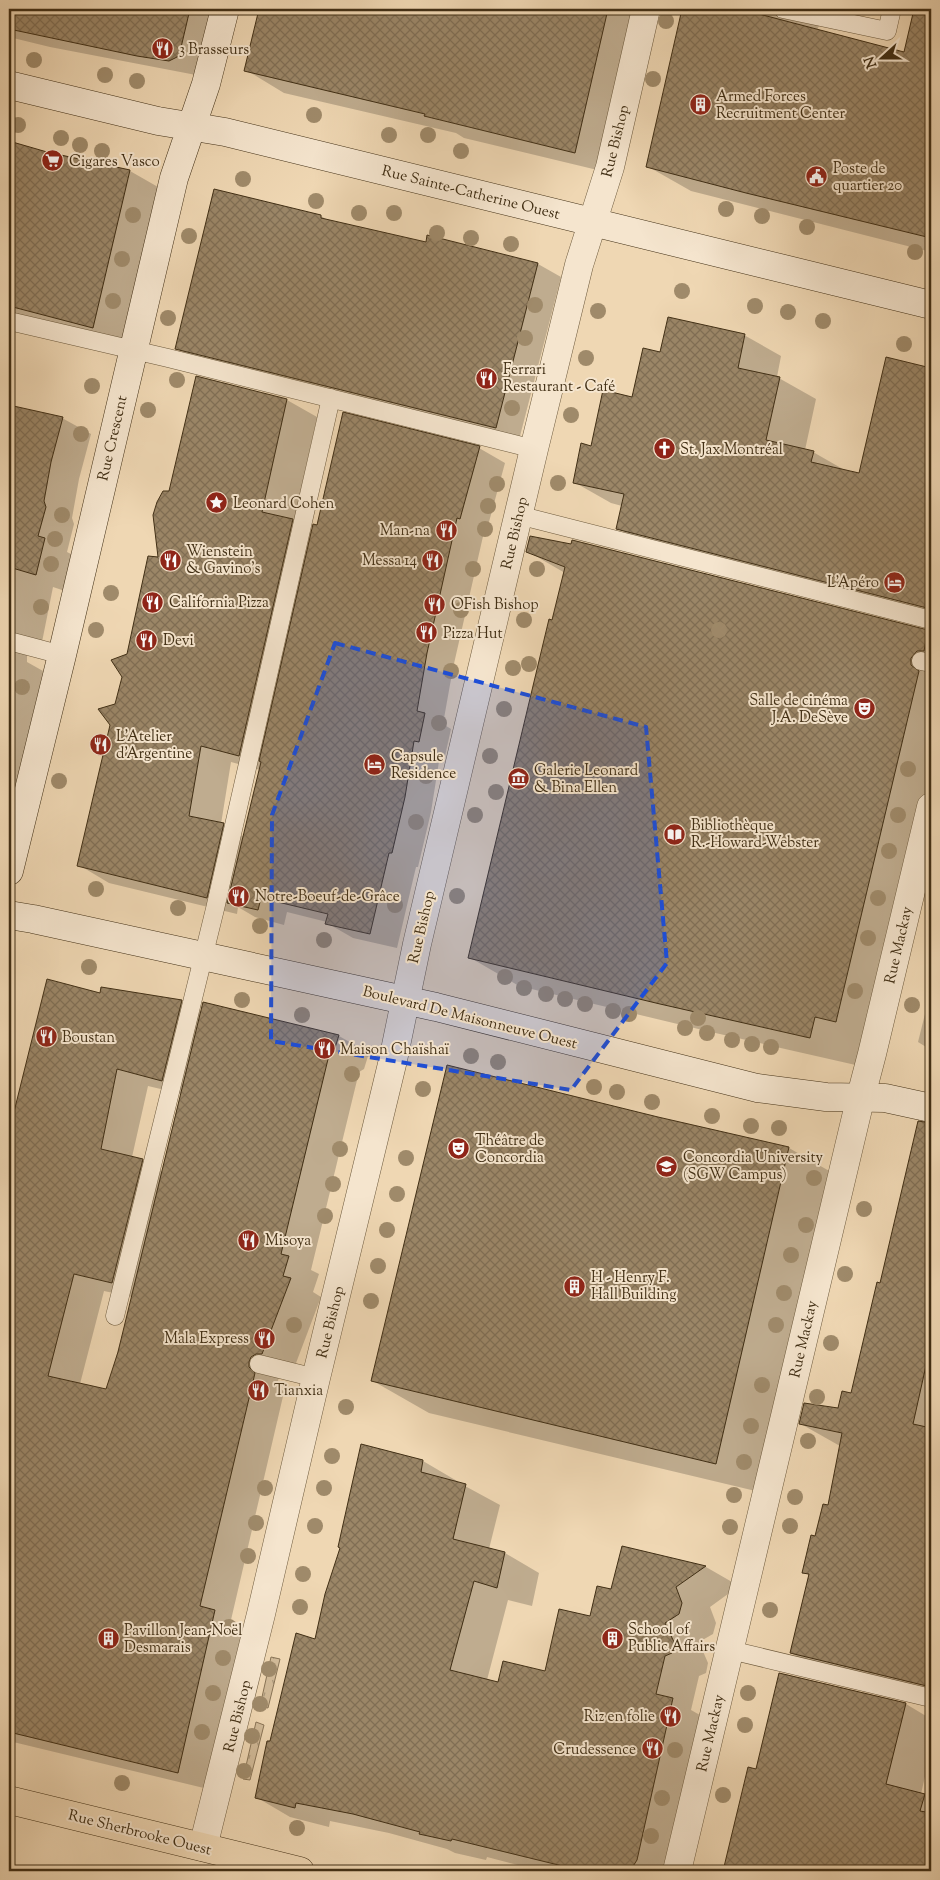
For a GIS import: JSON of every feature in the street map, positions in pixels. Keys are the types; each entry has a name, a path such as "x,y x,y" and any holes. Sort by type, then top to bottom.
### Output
{"main road":[{"name":"Rue Sherbrooke Ouest","path":"9,1800 300,1871"}],"street":[{"name":"Rue Crescent","path":"9,870 174,178 206,84 225,9"},
{"name":"Rue Bishop","path":"203,1847 259,1624 393,1060 416,944 518,515 579,265 610,167 646,9"},
{"name":"Rue Sainte-Catherine Ouest","path":"9,85 158,121 225,132 931,305"},
{"name":"Rue Mackay","path":"677,1871 931,807"},
{"name":"Boulevard De Maisonneuve Ouest","path":"9,915 405,1000 757,1088 826,1097 861,1096 885,1098 931,1108"}],"lane":[{"path":"782,9 887,31 892,9"},
{"path":"9,321 534,449"},
{"path":"115,1316 217,899 331,398"},
{"path":"518,515 931,620"},
{"path":"9,641 62,654"},
{"path":"258,1364 316,1378"},
{"path":"730,1650 931,1698"}],"highlighted area":[{"path":"335,643 646,727 667,963 571,1090 271,1041 272,815"}],"green space":[{"path":"271,1657 280,1659 268,1708 260,1706"},
{"path":"256,1722 264,1725 250,1780 243,1779"}],"building":[{"path":"9,9 190,9 179,56 169,61 9,29"},
{"path":"259,9 608,9 575,153 424,116 425,114 244,71"},
{"path":"682,9 740,9 904,52 914,9 931,9 931,238 646,167"},
{"path":"9,141 47,152 130,170 93,328 9,306"},
{"path":"214,189 321,215 321,218 426,242 427,235 538,263 496,428 175,349"},
{"name":"St. Jax Montréal","path":"668,317 745,334 738,368 780,377 766,440 814,451 811,462 859,473 886,357 931,368 931,609 616,529 624,494 573,483 581,443 591,446 603,390 632,397 643,348 660,352"},
{"path":"196,376 287,399 262,512 293,519 239,756 201,746 189,816 224,823 207,898 77,866 110,725 98,709 115,704 122,677 111,660 127,654 148,556 158,557 153,515 163,491 169,491"},
{"path":"9,405 63,417 51,462 44,501 46,507 38,536 45,538 36,575 9,567"},
{"path":"343,412 480,446 460,519 457,518 427,653 417,711 425,713 419,742 414,741 405,797 392,853 389,853 370,934 325,924 328,914 261,898 258,910 227,903 261,762 259,761 313,524 317,525"},
{"path":"530,536 571,544 572,540 928,630 924,651 917,651 911,658 911,665 919,671 836,1022 815,1017 810,1038 468,958 549,619 552,620 565,567 526,552"},
{"path":"47,979 100,993 101,987 182,1000 162,1081 117,1069 101,1149 143,1159 112,1283 74,1274 48,1376 106,1389 118,1352 203,1002 339,1035 334,1051 329,1055 281,1254 289,1256 283,1276 291,1278 262,1354 256,1354 251,1357 249,1362 249,1367 255,1373 200,1606 215,1610 178,1773 9,1732 9,1132"},
{"name":"H - Henry F. Hall Building","path":"447,1065 789,1147 716,1464 371,1381"},
{"path":"918,1121 931,1123 931,1343 913,1424 931,1428 931,1500 926,1525 931,1526 931,1687 790,1653 809,1574 802,1573 811,1535 815,1536 823,1504 828,1505 842,1433 799,1424 804,1403 838,1408 842,1391 851,1393 877,1282 880,1283"},
{"path":"361,1444 423,1460 421,1472 466,1484 453,1539 505,1552 497,1588 474,1581 450,1670 498,1682 503,1661 545,1671 559,1609 590,1616 597,1586 611,1589 622,1546 706,1566 676,1587 682,1603 679,1614 665,1623 674,1642 672,1653 665,1656 656,1694 673,1698 637,1860 630,1871 583,1871 452,1839 451,1841 419,1834 420,1832 353,1814 296,1803 295,1808 255,1798 267,1741 270,1741 296,1633 315,1639 325,1594 340,1548 338,1547"},
{"path":"779,1673 906,1703 886,1784 925,1794 920,1811 931,1813 931,1871 723,1871 748,1767 756,1769"}],"place":[{"name":"3 Brasseurs","path":"163,49"},
{"name":"Armed Forces Recruitment Center","path":"700,105"},
{"name":"Cigares Vasco","path":"53,161"},
{"name":"Poste de quartier 20","path":"817,177"},
{"name":"Ferrari Restaurant - Café","path":"487,378"},
{"name":"St. Jax Montréal","path":"664,449"},
{"name":"Leonard Cohen","path":"217,503"},
{"name":"Man-na","path":"446,530"},
{"name":"Wienstein & Gavino's","path":"170,560"},
{"name":"Messa 14","path":"433,560"},
{"name":"L'Apéro","path":"895,582"},
{"name":"California Pizza","path":"153,602"},
{"name":"OFish Bishop","path":"435,604"},
{"name":"Pizza Hut","path":"427,633"},
{"name":"Devi","path":"147,640"},
{"name":"Salle de cinéma J.A. DeSève","path":"864,709"},
{"name":"L'Atelier d'Argentine","path":"100,745"},
{"name":"Capsule Residence","path":"375,765"},
{"name":"Galerie Leonard & Bina Ellen","path":"518,779"},
{"name":"Bibliothèque R.-Howard-Webster","path":"675,834"},
{"name":"Notre-Boeuf-de-Grâce","path":"239,896"},
{"name":"Boustan","path":"46,1037"},
{"name":"Maison Chaïshaï","path":"324,1049"},
{"name":"Théâtre de Concordia","path":"459,1149"},
{"name":"Concordia University (SGW Campus)","path":"667,1166"},
{"name":"Misoya","path":"249,1240"},
{"name":"H - Henry F. Hall Building","path":"575,1286"},
{"name":"Mala Express","path":"265,1338"},
{"name":"Tianxia","path":"258,1390"},
{"name":"School of Public Affairs","path":"612,1638"},
{"name":"Pavillon Jean-Noël Desmarais","path":"108,1639"},
{"name":"Riz en folie","path":"671,1716"},
{"name":"Crudessence","path":"652,1749"}]}
